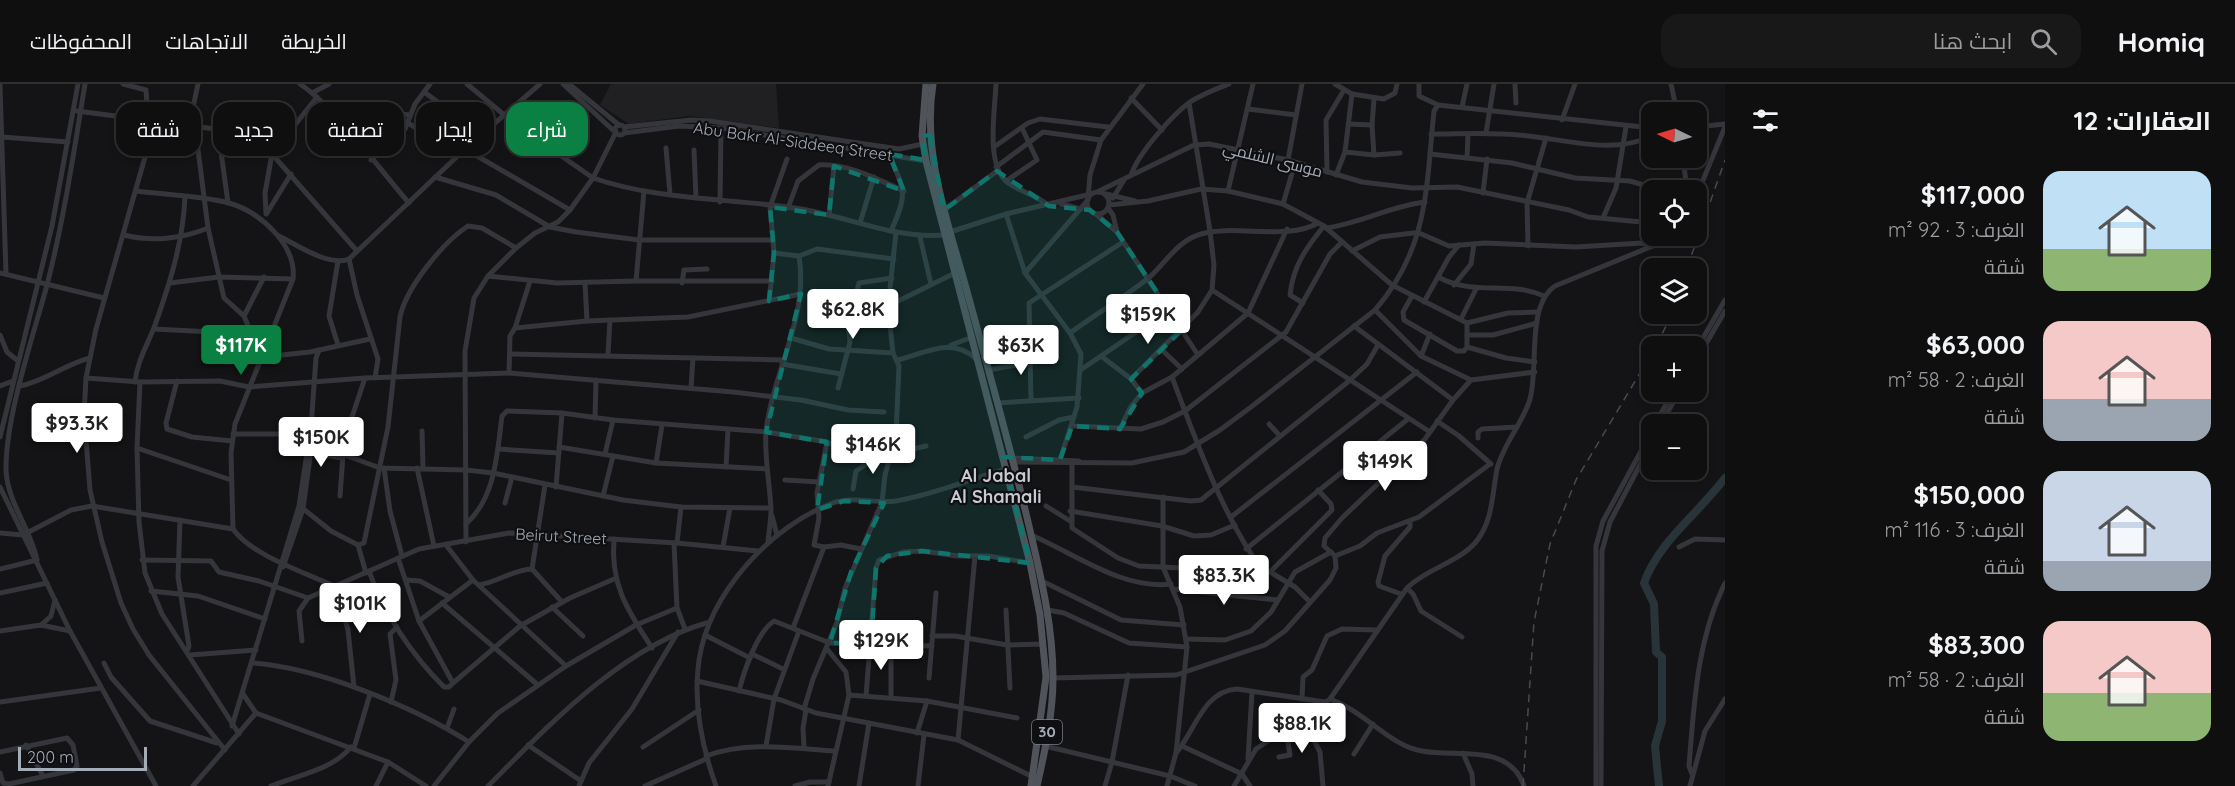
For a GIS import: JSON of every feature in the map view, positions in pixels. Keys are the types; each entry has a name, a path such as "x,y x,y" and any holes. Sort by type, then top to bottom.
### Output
{"main road":[{"name":"30","path":"926,84 926,160 988,370 1044,582 1053,678 1045,746 1037,786"},
{"name":"30","path":"933,84 925,138 944,210 953,274 1030,563 1044,644 1046,682 1031,786"}],"street":[{"path":"0,437 58,197 78,84"},
{"path":"85,84 47,284 20,386 9,441 6,474 26,534 46,583 156,786"},
{"path":"123,84 146,90 147,102"},
{"path":"195,102 198,84"},
{"path":"300,84 314,95 409,203"},
{"path":"295,122 314,95 328,84"},
{"path":"371,159 405,129 410,115 430,84"},
{"path":"466,84 593,177 644,191 829,215 920,237 947,234 1006,214 1059,204 1102,213 1109,206 1125,179"},
{"path":"494,123 540,84"},
{"path":"562,84 620,130"},
{"path":"569,84 620,130"},
{"path":"996,84 994,147 996,169 1006,181 1049,206"},
{"path":"1092,212 1094,195 1090,175 1101,140 1108,127 1143,84"},
{"path":"1131,175 1137,162 1162,130 1189,103 1229,84"},
{"path":"1228,191 1253,84"},
{"path":"1288,160 1302,84"},
{"path":"1335,84 1352,94 1374,99 1388,98 1395,93 1397,84"},
{"path":"1419,84 1419,96 1438,105 1641,128"},
{"path":"1462,107 1467,84"},
{"path":"1486,133 1494,84"},
{"path":"1515,84 1516,103"},
{"path":"1671,84 1675,102"},
{"path":"0,85 3,274 104,298"},
{"path":"1562,120 1576,85"},
{"path":"1327,172 1326,120 1344,90"},
{"path":"424,92 438,102"},
{"path":"1336,175 1346,152 1352,94"},
{"path":"1131,98 1162,130"},
{"path":"1374,99 1372,126 1374,155"},
{"path":"1131,379 1182,330 1198,312 1212,290 1214,265 1210,231 1201,189 1189,103"},
{"path":"1013,460 1072,464 1143,462 1184,452 1315,358 1374,310 1392,285 1419,233 1428,187 1434,111 1438,105"},
{"path":"1248,109 1296,115"},
{"path":"73,110 116,116"},
{"path":"404,114 410,115"},
{"path":"994,147 1040,119 1108,127"},
{"name":"Abu Bakr Al-Siddeeq Street","path":"620,130 698,120 899,149 925,138"},
{"path":"408,123 416,128"},
{"path":"1349,124 1372,126"},
{"name":"Abu Bakr Al-Siddeeq Street","path":"620,130 679,126 721,128 926,160"},
{"path":"1703,180 1725,126 1707,127"},
{"path":"1603,218 1618,180 1626,127"},
{"path":"720,202 721,128"},
{"path":"1006,181 1036,161 1022,128"},
{"path":"466,542 465,374 470,310 474,298 488,276 516,248 535,233 550,227 570,210 593,177 609,143 620,130"},
{"path":"944,210 1029,141 1045,131 1101,140"},
{"path":"1431,134 1486,133 1577,143 1623,145 1641,140"},
{"path":"1467,158 1468,134"},
{"path":"2,137 68,142"},
{"path":"1528,246 1527,203 1539,170 1546,138"},
{"name":"موسى الشلمي","path":"1059,204 1094,195 1194,145 1209,144 1288,160 1336,175 1387,185 1450,187 1603,218 1641,222"},
{"path":"666,148 670,194"},
{"path":"694,150 696,198"},
{"path":"1346,152 1374,155 1400,153"},
{"path":"804,748 805,709 813,679 828,646 845,588 882,502 896,435 898,360 893,353 888,306 894,259 894,232 904,191 889,154"},
{"path":"1430,154 1487,159 1575,178 1618,180 1641,185"},
{"path":"145,156 104,298 86,378 84,416 92,506 121,603 133,629 149,655 225,750"},
{"path":"197,156 208,228 224,299 244,316 251,333"},
{"path":"222,156 228,203"},
{"path":"266,214 266,193 272,156"},
{"path":"274,156 357,251"},
{"path":"136,191 228,203 262,222 277,235 338,261 349,259 457,156"},
{"path":"477,156 570,210"},
{"path":"769,301 774,253 770,207 786,159"},
{"path":"1482,193 1487,159"},
{"path":"1283,204 1295,163"},
{"path":"789,208 794,187 802,175 819,165 834,166 874,177 904,191"},
{"path":"829,215 834,166"},
{"path":"262,222 291,174"},
{"path":"1090,175 1094,195 1109,206 1117,232 1198,355"},
{"path":"435,177 504,198 550,227 639,240 772,240"},
{"path":"860,223 874,177"},
{"path":"1109,206 1201,189 1228,191 1283,204 1323,226 1392,285 1464,321 1508,313 1538,312"},
{"path":"636,281 644,191"},
{"path":"1025,273 1080,208 1094,195 1115,196 1139,202"},
{"path":"58,197 65,198"},
{"path":"184,197 181,237 170,284 139,361 137,448 142,560 151,591 162,614 239,734"},
{"path":"1070,333 1146,279 1183,242 1210,231 1287,230 1346,225 1391,209 1425,202"},
{"path":"1092,212 1117,232"},
{"path":"1006,214 1025,273 1070,333 1081,354 1082,369 1078,398 1072,426 1060,460"},
{"path":"358,545 364,543 382,468 403,304 437,255 458,234 471,225 482,228 516,248"},
{"path":"1303,303 1290,295 1293,277 1301,256 1323,226"},
{"path":"124,235 145,239 181,237 208,228"},
{"path":"1120,429 1130,408 1142,393 1172,377 1248,313 1287,230"},
{"path":"1352,251 1380,237 1419,233 1442,244 1459,246 1474,244 1576,247 1641,243"},
{"path":"233,529 231,480 233,434 249,387 293,279 292,261 277,235"},
{"path":"920,237 931,284"},
{"path":"1031,400 1027,308 1030,302 1123,242"},
{"path":"1072,426 1120,429 1149,427 1185,411 1281,336 1303,303 1330,254 1342,242"},
{"path":"1454,285 1471,264 1474,244"},
{"path":"1424,302 1459,246"},
{"path":"1234,786 1256,749 1328,700 1401,594 1422,575 1474,544 1485,526 1493,504 1497,469 1527,408 1535,372 1538,312 1544,296 1555,286 1652,246"},
{"path":"774,253 799,256 814,248 894,259"},
{"path":"777,535 771,511 766,432 801,294 799,256"},
{"path":"349,259 370,339 378,359 375,378"},
{"path":"338,261 329,316 338,345"},
{"path":"681,283 684,270 707,268"},
{"path":"838,388 850,342 848,325 851,313 888,306 953,274"},
{"path":"488,276 530,281 585,283 772,281"},
{"path":"244,316 264,277"},
{"path":"1438,277 1454,285 1476,289 1526,290 1544,296"},
{"path":"170,284 219,278 293,279"},
{"path":"845,297 856,294 859,283 891,278"},
{"path":"509,373 510,336 530,281"},
{"path":"585,283 587,321"},
{"path":"1412,296 1403,318 1457,351 1464,351 1467,347 1464,321 1476,289"},
{"path":"1212,290 1379,401 1430,432"},
{"path":"514,328 587,321 688,317 801,294"},
{"path":"1704,336 1725,300"},
{"path":"1374,310 1421,356 1471,380 1535,372"},
{"path":"1082,369 1167,311"},
{"path":"1707,342 1725,311"},
{"path":"608,354 610,320"},
{"path":"1467,335 1493,335 1537,323"},
{"path":"1354,326 1453,400"},
{"path":"154,328 272,335"},
{"path":"1421,356 1430,334"},
{"path":"0,335 7,352 18,361"},
{"path":"791,338 813,346 846,351 893,353"},
{"path":"898,360 947,348 970,338"},
{"path":"263,357 310,352 370,339"},
{"path":"1072,487 1198,501 1349,381 1367,364 1378,345"},
{"path":"1467,347 1506,358 1535,362"},
{"path":"947,348 962,348 975,358"},
{"path":"1161,349 1182,369"},
{"path":"301,508 311,432 316,358 319,350"},
{"path":"310,352 316,358"},
{"path":"511,354 608,354 782,362 841,374"},
{"path":"1101,356 1131,379 1142,393"},
{"path":"20,386 35,384 79,361 90,358"},
{"path":"691,388 693,358"},
{"path":"988,370 1050,359"},
{"path":"1231,517 1417,372"},
{"path":"86,378 137,382 229,382 249,387 365,378 509,373 774,396 838,408 884,412"},
{"path":"1172,377 1198,444 1234,525 1246,549 1263,571"},
{"path":"340,496 346,432 365,378"},
{"path":"595,418 596,380"},
{"path":"1053,678 1176,675 1265,645 1286,631 1334,573 1333,554 1324,546 1325,538 1341,518 1430,432 1471,380"},
{"path":"0,386 13,381"},
{"path":"177,381 166,423 167,429 184,436 232,441"},
{"path":"997,404 1078,398"},
{"path":"466,524 483,502 493,473 502,416 505,412 562,413 662,425 766,432 827,442 859,457 874,459 890,458 926,446"},
{"path":"556,487 562,413"},
{"path":"1026,437 1059,420 1074,417"},
{"path":"1246,549 1408,419"},
{"path":"604,454 613,420"},
{"path":"1437,421 1459,436 1497,469"},
{"path":"1269,424 1280,436"},
{"path":"656,463 662,425"},
{"path":"1478,438 1478,432 1482,429 1517,427"},
{"path":"726,467 728,429"},
{"path":"422,431 420,468 434,546"},
{"path":"233,434 311,432"},
{"path":"232,726 253,663 278,573 301,508 312,445 311,432"},
{"path":"827,442 819,482 817,510 819,518 813,543 824,547 841,545 861,549"},
{"path":"312,445 324,455 342,456 382,468 466,470 493,473 603,496 681,507 730,507 771,511"},
{"path":"137,448 231,480"},
{"path":"498,449 559,450 604,454 656,463 767,469"},
{"path":"1596,786 1600,566 1614,508 1641,454"},
{"path":"603,496 612,456"},
{"path":"1632,472 1641,458"},
{"path":"853,489 856,471 874,459"},
{"path":"716,786 706,757 699,710 697,681 705,635 710,622 730,589 758,551 768,542 817,510 843,501 882,502 915,497 1013,460 1060,460 1090,463"},
{"path":"1072,464 1070,520 1075,531 1118,558 1144,567 1270,572 1287,582 1310,602"},
{"path":"1187,639 1225,640 1240,636 1260,624 1295,572 1333,554 1360,546 1377,533 1410,522 1490,464"},
{"path":"382,468 405,580 419,621 453,683"},
{"path":"505,503 512,477"},
{"path":"785,480 819,482"},
{"path":"532,569 545,484"},
{"path":"0,487 26,534"},
{"path":"1270,572 1332,510 1331,504 1318,490"},
{"path":"1162,497 1163,567 1172,587 1187,639 1187,671 1176,753 1167,786"},
{"path":"0,532 26,534 71,510 92,506 233,529 245,541 283,563 336,587 348,630 354,687"},
{"path":"1046,506 1070,520"},
{"path":"681,507 676,543 677,608 685,629"},
{"path":"723,547 730,507"},
{"path":"301,508 331,531 358,545 367,572 382,604 433,676 447,688 497,648 520,626 552,607 614,579"},
{"path":"768,542 771,511"},
{"path":"1070,511 1162,526 1200,536 1220,533 1234,525"},
{"path":"180,520 177,560 189,646 188,653"},
{"path":"1401,594 1379,586 1378,582 1385,556 1410,527 1410,522"},
{"name":"Beirut Street","path":"308,598 400,557 434,546 509,533 676,543 758,551"},
{"path":"1031,535 1118,576 1137,582 1278,600"},
{"path":"614,539 614,579 636,625 652,648"},
{"path":"1678,548 1695,540 1725,540"},
{"path":"446,545 473,580 520,626 566,666"},
{"path":"766,746 774,699 824,547"},
{"path":"866,696 876,568 879,560 912,550 988,556 1030,563"},
{"path":"958,740 975,556"},
{"path":"0,569 37,560"},
{"path":"142,560 212,561 219,572 275,586 308,598 298,611 302,641"},
{"path":"478,585 494,583 519,570 532,569"},
{"path":"532,569 562,602"},
{"path":"405,580 420,581 449,597"},
{"path":"419,621 473,580"},
{"path":"1044,582 1121,620 1184,625"},
{"path":"0,593 46,583"},
{"path":"1685,786 1692,775 1689,762 1702,651 1713,611 1725,583"},
{"path":"1407,588 1416,598 1422,610 1462,637"},
{"path":"151,591 180,592 265,619"},
{"path":"929,678 936,593"},
{"path":"41,625 51,616 55,600"},
{"path":"442,603 538,685"},
{"path":"552,607 583,636"},
{"path":"434,786 490,720 566,666 636,625 677,608"},
{"path":"1006,610 1010,688"},
{"path":"1048,610 1064,613 1129,643 1187,646"},
{"path":"739,691 751,656 771,623 778,621 828,646 846,672 849,695 828,784 816,782 795,786"},
{"path":"488,786 569,707 652,648 685,629 710,622"},
{"path":"0,631 41,625 70,631"},
{"path":"391,702 396,680 390,633 397,627"},
{"path":"1302,699 1303,676 1312,670 1327,636 1342,629 1376,630"},
{"path":"528,745 580,783 589,763 632,709 678,633"},
{"path":"705,635 783,669"},
{"path":"933,636 1006,645 1044,644"},
{"path":"828,646 871,643 932,646"},
{"path":"891,643 891,697"},
{"path":"188,653 256,650"},
{"path":"104,663 111,677 150,721 219,744"},
{"path":"253,663 275,665 354,687 447,728 469,742"},
{"path":"1105,786 1112,762 1128,675"},
{"path":"697,681 844,718 958,740 1033,777"},
{"path":"0,702 101,688"},
{"path":"1176,753 1201,714 1217,695 1232,690 1328,700 1354,709 1373,724 1414,749 1432,753 1463,753 1499,759 1510,767 1524,786"},
{"path":"1248,761 1252,692"},
{"path":"243,694 256,713 388,762 426,786"},
{"path":"271,786 322,768 353,748 370,694"},
{"path":"849,695 927,701 1017,718"},
{"path":"1690,786 1705,731 1725,699"},
{"path":"918,786 920,734 927,701"},
{"path":"447,728 454,709"},
{"path":"643,747 699,710"},
{"path":"193,786 256,713"},
{"path":"1303,719 1320,752 1323,786"},
{"path":"859,786 869,723"},
{"path":"1354,754 1373,724"},
{"path":"1279,757 1291,753 1286,729"},
{"path":"0,752 62,738 71,740 77,768 6,784 0,773"},
{"path":"26,745 43,776"},
{"path":"645,786 720,751 766,746 834,751"},
{"path":"1045,746 1170,776 1195,786"},
{"path":"1182,746 1242,774 1250,786"},
{"path":"1463,753 1472,774 1473,786"},
{"path":"376,786 388,762"},
{"path":"1598,765 1601,786"}],"highlighted area":[{"path":"930,135 944,210 997,171 1049,206 1090,210 1117,232 1182,330 1131,379 1142,393 1120,429 1072,426 1060,460 1003,457 1030,563 922,551 887,556 876,568 871,643 830,643 851,572 884,503 844,501 817,510 827,442 766,432 801,294 769,301 774,253 770,207 829,215 834,166 904,191 889,154 925,160 922,136"}],"shaded area":[{"path":"611,84 776,84 779,128 690,116 629,124 600,105"}],"waterway":[{"path":"1659,786 1655,746 1662,721 1662,657 1656,652 1654,604 1644,583 1659,554 1669,541 1725,478"}],"railway":[{"path":"1691,258 1725,160"},
{"path":"1661,336 1667,324"},
{"path":"1523,786 1534,622 1550,544 1576,480 1641,371"}],"district":[{"name":"Al Jabal Al Shamali","path":"996,486"}]}
